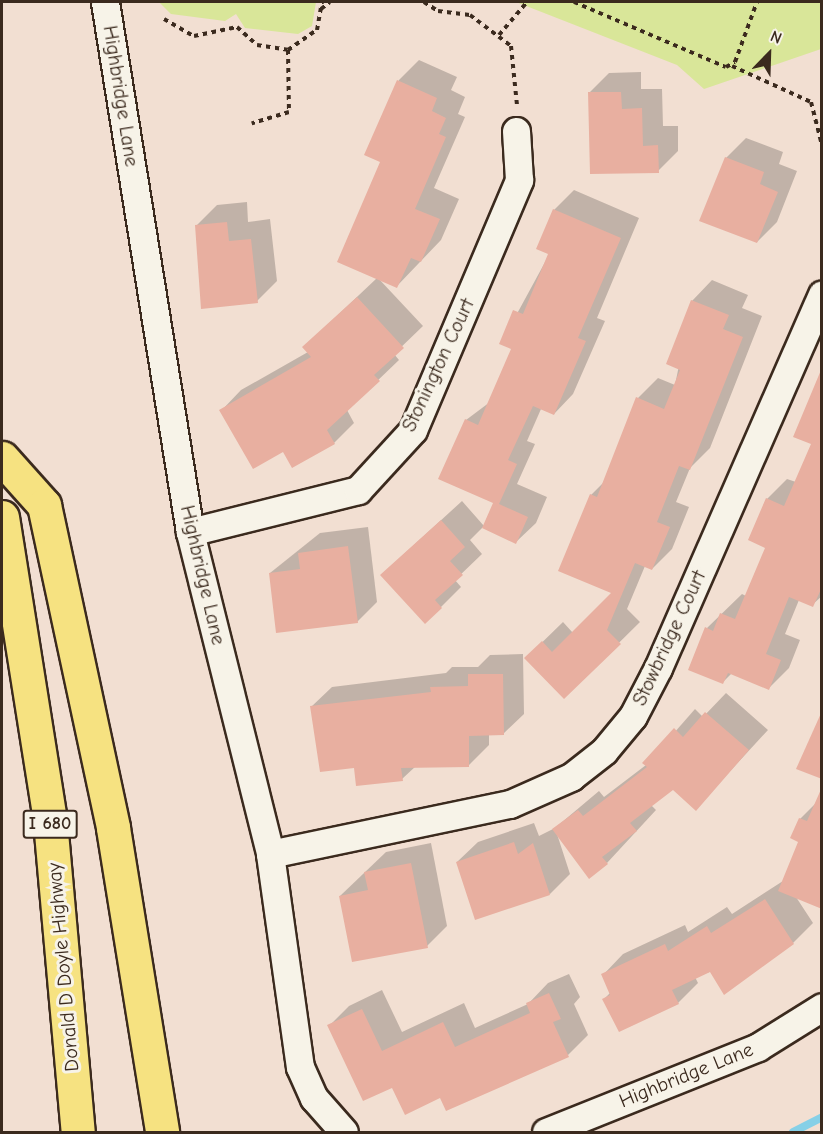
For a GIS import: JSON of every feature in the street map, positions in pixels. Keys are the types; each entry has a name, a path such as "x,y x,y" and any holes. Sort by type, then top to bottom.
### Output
{"highway":[{"path":"2,458 44,505 113,828 162,1132"},
{"name":"Donald D Doyle Highway","path":"2,518 50,821 78,1132"}],"street":[{"name":"Highbridge Lane","path":"105,2 190,532 270,854 300,1067 314,1098 344,1132"},
{"name":"Stonington Court","path":"190,532 358,490 413,430 519,180 516,131"},
{"name":"Stowbridge Court","path":"270,854 510,804 572,777 604,751 633,716 658,668 822,294"},
{"name":"Highbridge Lane","path":"546,1132 758,1047 822,1007"}],"path":[{"path":"164,19 194,36 237,27 257,45 288,50 317,30 322,2"},
{"path":"320,10 330,2"},
{"path":"424,2 438,11 470,15 499,35 516,56 516,131"},
{"path":"499,35 527,2"},
{"path":"574,2 719,66 732,65 811,102 822,145"},
{"path":"732,65 758,2"},
{"path":"252,123 289,112 288,50"}],"green space":[{"path":"159,2 316,2 312,26 298,34 245,28 236,14 225,21 171,14"},
{"path":"516,2 821,2 821,49 704,89 677,65"}],"building":[{"path":"397,80 437,98 432,111 446,118 439,134 446,137 415,209 440,219 421,262 411,258 397,288 337,262 380,162 364,155"},
{"path":"588,92 621,92 622,109 642,108 643,146 658,145 659,173 590,174"},
{"path":"725,157 764,172 760,184 778,192 757,243 699,221"},
{"path":"553,209 621,238 578,338 586,341 554,415 533,406 508,460 517,464 499,504 528,517 516,544 482,528 493,503 438,479 465,419 478,425 511,349 499,344 513,310 523,314 548,254 536,249"},
{"path":"227,222 229,241 251,239 258,303 201,309 195,225"},
{"path":"357,297 404,348 374,375 380,381 327,430 335,444 292,468 283,452 253,469 219,410 311,357 302,347"},
{"path":"691,300 729,315 723,329 743,337 690,470 679,466 657,522 670,527 652,570 635,563 607,630 621,644 564,699 524,658 542,641 552,652 611,593 558,571 590,494 597,497 636,397 664,409 680,370 666,364"},
{"path":"821,370 822,587 813,607 789,597 766,654 781,660 769,690 728,673 723,684 688,670 705,627 713,631 720,613 735,619 765,548 748,540 766,498 784,506 811,444 793,437"},
{"path":"441,520 465,547 450,561 463,575 435,600 442,608 425,624 380,575"},
{"path":"348,546 358,623 276,633 269,573 300,569 298,553"},
{"path":"468,674 503,674 504,735 469,736 469,767 401,768 403,781 356,786 354,768 320,772 310,706 431,692 430,687 468,686"},
{"path":"822,711 822,779 796,769"},
{"path":"705,712 749,750 696,811 673,790 630,823 637,831 602,857 608,864 589,879 552,829 578,810 583,816 647,767 642,763 674,728 683,737"},
{"path":"822,787 822,909 778,891 798,842 790,838 799,818 807,821"},
{"path":"514,842 518,854 533,843 550,895 475,920 456,862"},
{"path":"411,863 428,948 352,962 339,896 368,890 364,872"},
{"path":"765,899 794,944 724,995 710,972 672,990 679,1004 619,1032 602,999 610,995 601,974 665,944 668,951 707,926 711,933"},
{"path":"549,993 561,1019 553,1022 569,1057 446,1111 440,1098 405,1115 392,1088 363,1101 327,1025 362,1009 382,1051 443,1022 455,1047 530,1013 526,1003"}],"waterway":[{"path":"793,1132 822,1117"}]}
